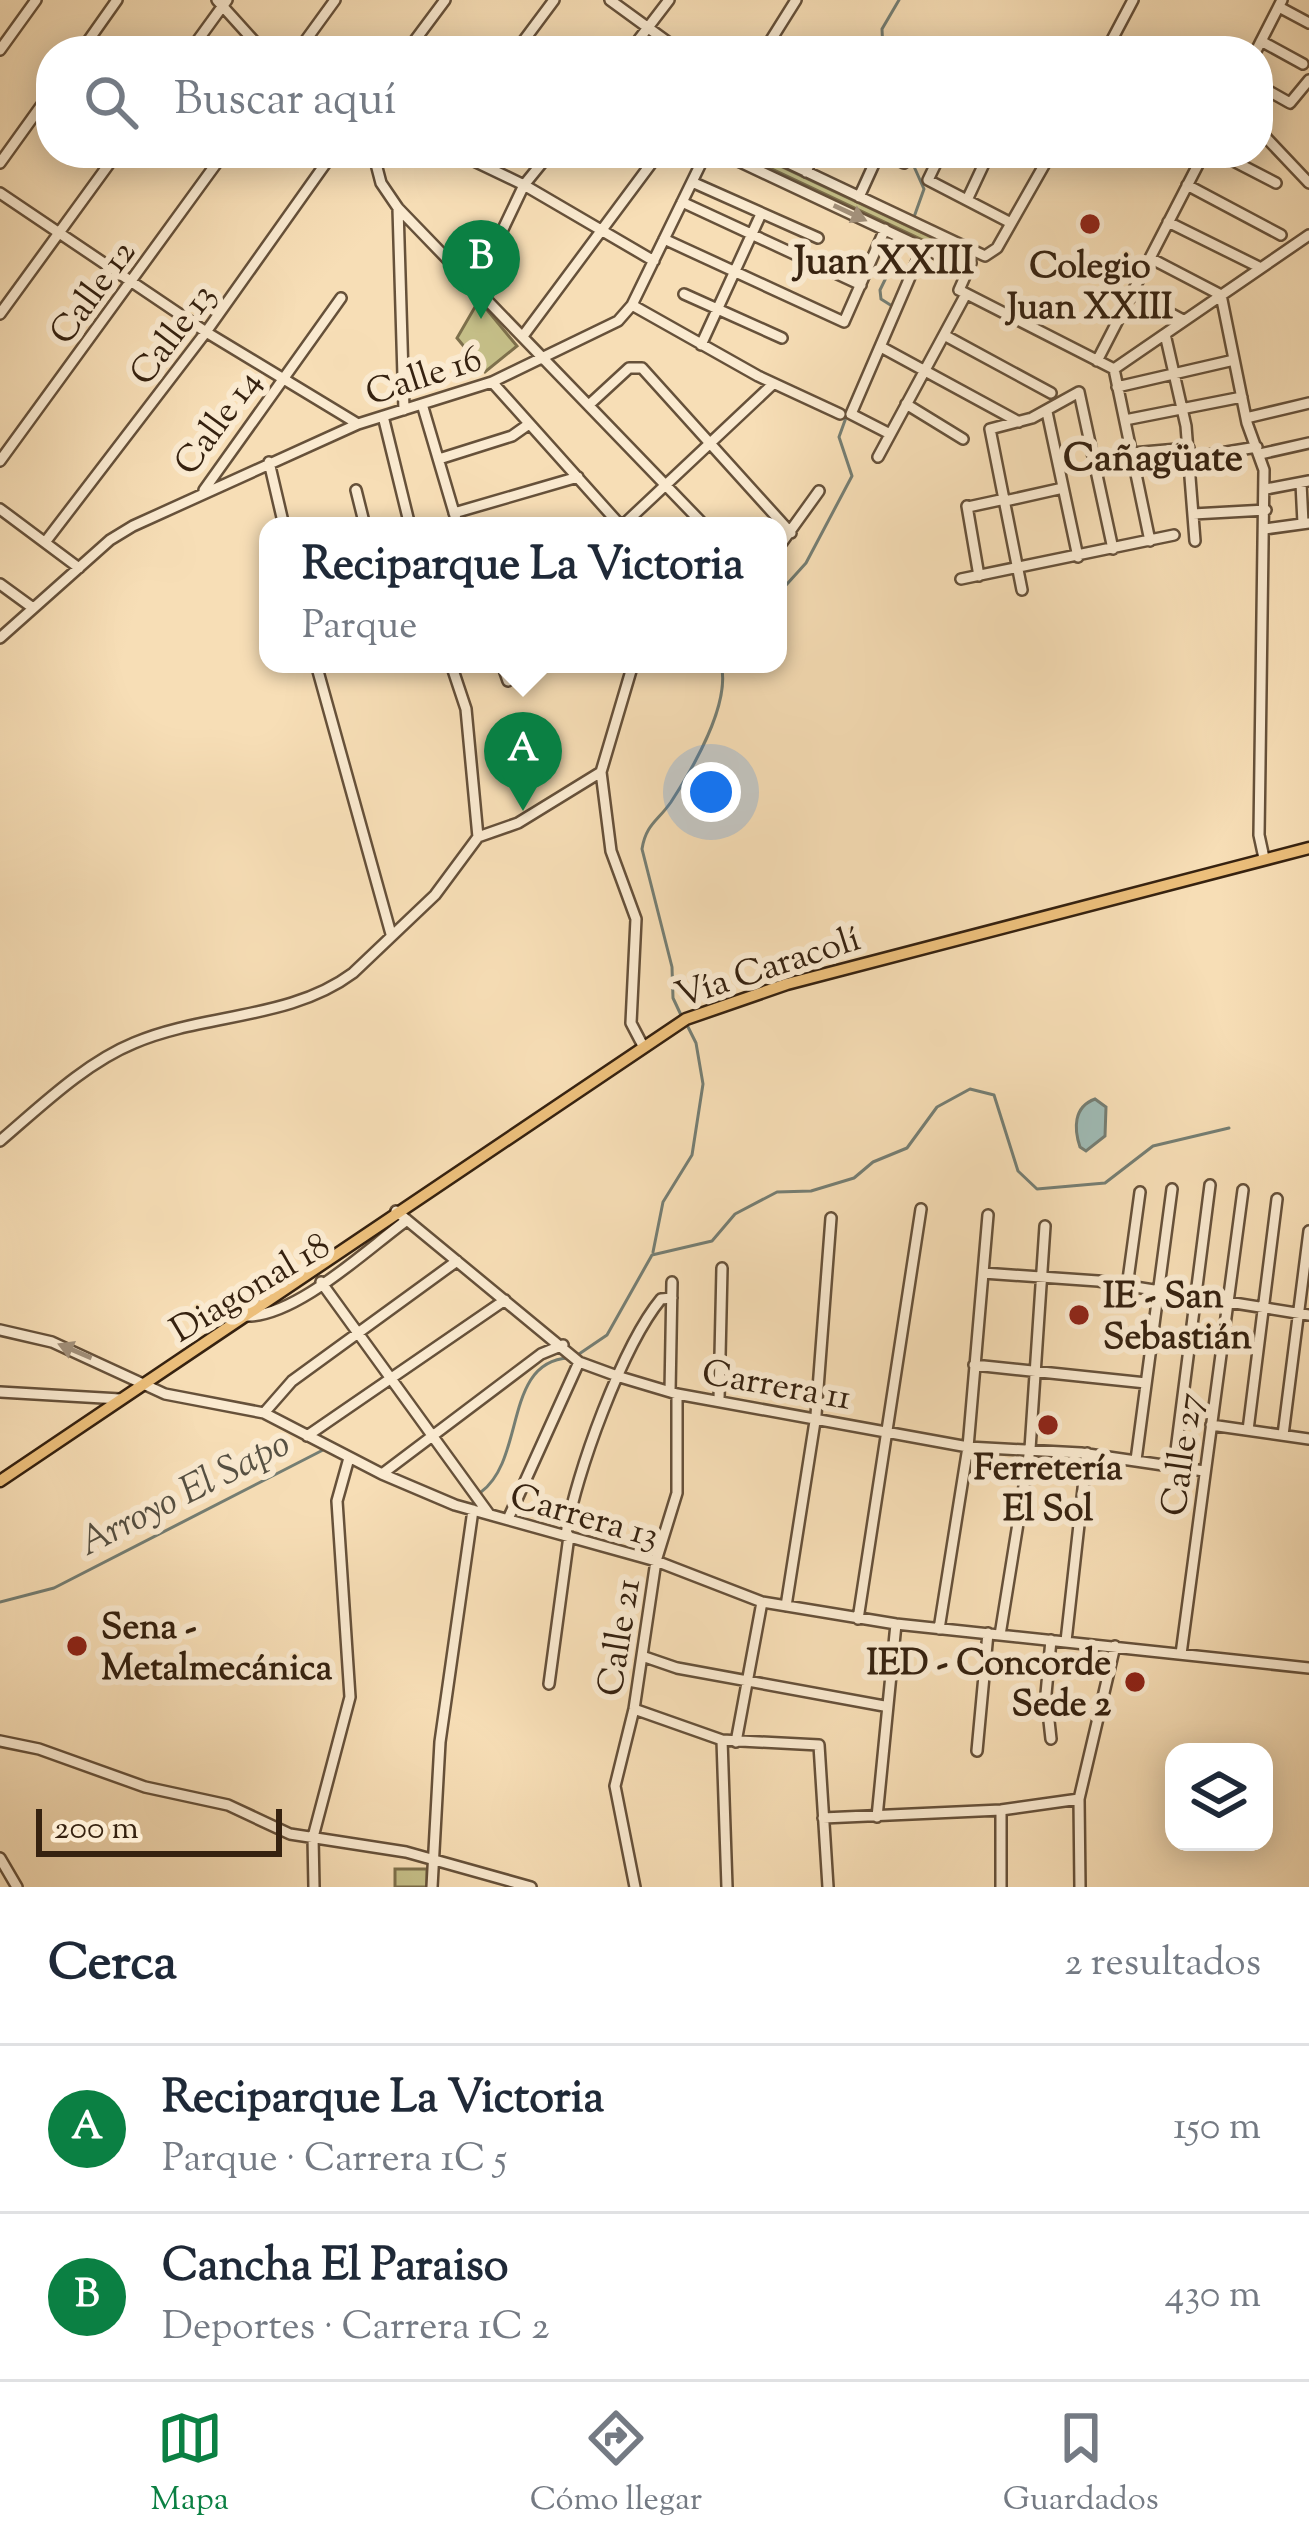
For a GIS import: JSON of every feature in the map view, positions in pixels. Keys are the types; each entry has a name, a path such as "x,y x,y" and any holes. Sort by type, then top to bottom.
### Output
{"main road":[{"name":"Vía Caracolí","path":"245,1316 684,1020 787,984 1309,848"},
{"name":"Diagonal 18","path":"0,1481 245,1316"}],"street":[{"path":"0,50 36,0"},
{"path":"92,36 117,0"},
{"path":"309,36 335,0"},
{"path":"418,36 445,0"},
{"path":"527,36 554,0"},
{"path":"610,0 659,36"},
{"path":"642,36 668,0"},
{"path":"773,36 796,0"},
{"path":"1114,36 1133,0"},
{"path":"200,36 222,2 250,36"},
{"path":"1263,36 1280,3 1309,23"},
{"path":"1273,52 1304,64"},
{"path":"1273,94 1290,104 1309,80"},
{"path":"0,163 36,113"},
{"path":"1273,145 1309,183"},
{"path":"0,314 106,168"},
{"name":"Calle 12","path":"0,461 213,168"},
{"name":"Calle 13","path":"46,541 206,332 322,168"},
{"path":"377,168 398,208 696,517"},
{"path":"488,168 654,261"},
{"path":"476,288 524,185 538,168"},
{"path":"524,336 649,168"},
{"name":"Calle 16","path":"201,495 358,424 492,382 618,321 632,305 699,168"},
{"path":"753,168 968,269"},
{"path":"798,168 976,253 994,252 1042,168"},
{"path":"806,172 808,168"},
{"path":"860,197 874,168"},
{"path":"934,168 928,180 1011,223"},
{"path":"967,200 982,168"},
{"path":"1097,361 1196,168"},
{"path":"1247,168 1276,183"},
{"path":"692,182 818,238"},
{"path":"1187,185 1281,235"},
{"path":"0,194 206,332 358,424"},
{"path":"682,202 860,285"},
{"path":"398,208 404,410"},
{"path":"701,345 761,214"},
{"path":"1168,222 1262,268"},
{"path":"664,239 844,322 885,229"},
{"path":"1114,369 1306,238"},
{"path":"846,414 881,347 922,248"},
{"path":"878,457 944,335 976,253"},
{"path":"1150,258 1220,295 1246,418 1259,451 1266,490 1259,835 1264,858"},
{"path":"962,292 1114,369"},
{"path":"1132,293 1183,320"},
{"path":"684,294 782,338"},
{"name":"Calle 14","path":"0,638 110,539 201,495 279,378 341,298"},
{"path":"632,305 772,384 890,434"},
{"path":"1165,334 1184,409 1195,542"},
{"path":"944,335 1051,393"},
{"path":"881,347 1019,422"},
{"path":"1118,387 1234,360"},
{"path":"591,403 635,365 776,517"},
{"path":"1114,369 1150,541"},
{"path":"492,382 613,517"},
{"path":"631,517 772,384"},
{"path":"1022,590 990,429 1048,412 1079,392 1113,549"},
{"path":"1125,420 1242,397"},
{"path":"1246,418 1309,403"},
{"path":"422,404 455,517"},
{"path":"906,404 963,440"},
{"path":"1048,412 1078,556"},
{"path":"382,416 408,517"},
{"path":"440,460 512,436 529,424"},
{"path":"1132,453 1259,451 1309,443"},
{"path":"269,462 282,517"},
{"path":"454,513 578,477"},
{"path":"1265,529 1306,523 1305,482 1266,490"},
{"path":"979,576 968,506 1064,488"},
{"path":"356,490 363,517"},
{"path":"787,538 819,491"},
{"path":"0,509 80,568"},
{"path":"1193,514 1266,510"},
{"path":"787,529 791,533"},
{"path":"961,579 1174,536"},
{"path":"0,584 33,608"},
{"path":"319,673 392,934"},
{"path":"454,673 466,710 478,837"},
{"path":"505,673 508,681"},
{"path":"630,673 601,772 611,851 636,920 631,1023 642,1044"},
{"path":"0,1141 119,1051 256,1013 338,984 450,878 478,837 518,823 601,772"},
{"path":"1174,1466 1210,1185"},
{"path":"1136,1460 1172,1189"},
{"name":"Calle 27","path":"1181,1654 1243,1190"},
{"path":"1127,1287 1140,1192"},
{"path":"1248,1430 1277,1199"},
{"path":"858,1619 921,1209"},
{"name":"Carrera 11","path":"396,1211 577,1359 620,1376 674,1393 816,1415 968,1447 1087,1454 1204,1472"},
{"path":"939,1628 968,1447 988,1215"},
{"path":"786,1606 816,1415 831,1218"},
{"name":"Diagonal 18","path":"245,1316 275,1313 407,1220"},
{"path":"977,1751 1030,1449 1045,1226"},
{"path":"1283,1435 1304,1314 1309,1231"},
{"path":"264,1413 292,1381 457,1261"},
{"path":"719,1400 722,1268"},
{"path":"983,1273 1127,1287 1304,1314"},
{"path":"321,1282 489,1514"},
{"name":"Calle 21","path":"635,1887 615,1786 634,1709 656,1562 677,1493 672,1282"},
{"path":"549,1684 573,1496 651,1311 661,1299 672,1298"},
{"path":"307,1436 505,1300"},
{"name":"Carrera 13","path":"0,1330 52,1342 144,1386 264,1413 382,1474 473,1510 656,1562 763,1602 896,1624 1309,1668"},
{"path":"1115,1332 1152,1337"},
{"path":"382,1474 541,1354 563,1345"},
{"path":"508,1519 577,1359"},
{"path":"974,1365 1147,1382"},
{"path":"0,1392 123,1400"},
{"path":"1211,1425 1309,1439"},
{"path":"1066,1641 1087,1454"},
{"path":"314,1887 313,1838 348,1712 351,1682 337,1501 349,1458"},
{"path":"432,1887 456,1602 473,1510"},
{"path":"736,1742 763,1602"},
{"path":"877,1816 884,1706 896,1624"},
{"path":"1051,1640 1046,1694 1051,1738"},
{"path":"1080,1887 1079,1799 1115,1646"},
{"path":"642,1656 884,1706"},
{"path":"634,1709 722,1740 819,1745 828,1887"},
{"path":"722,1740 727,1887"},
{"path":"0,1742 39,1749 145,1787 228,1804 290,1834 406,1852 532,1887"},
{"path":"823,1818 1001,1810 1079,1799"},
{"path":"1001,1810 1001,1887"},
{"path":"0,1858 17,1887"}],"shaded area":[{"path":"770,168 785,168 967,254 965,260"},
{"path":"479,300 517,346 485,372 457,338"},
{"path":"395,1869 427,1869 427,1887 395,1887"}],"water":[{"path":"1095,1099 1106,1107 1105,1136 1086,1151 1078,1140 1077,1119"}],"waterway":[{"path":"882,36 899,0"},
{"path":"914,217 924,189 915,168"},
{"path":"892,306 881,299 880,290 903,243"},
{"path":"787,584 806,563 852,476 839,437 848,412"},
{"path":"681,1015 673,998 672,967 642,849 708,735 722,673"},
{"path":"653,1252 663,1202 692,1155 703,1084 696,1043 686,1023"},
{"name":"Arroyo El Sapo","path":"579,1354 607,1335 652,1255 712,1241 735,1214 777,1192 811,1191 854,1178 873,1162 907,1148 937,1107 970,1089 994,1095 1018,1171 1037,1189 1105,1183 1153,1146 1229,1128"},
{"name":"Arroyo El Sapo","path":"481,1492 504,1458 534,1376 548,1363 569,1358"},
{"name":"Arroyo El Sapo","path":"0,1602 54,1588 323,1450"}],"place":[{"name":"Colegio Juan XXIII","path":"1090,224"},
{"name":"Cancha El Paraiso","path":"481,319"},
{"name":"Reciparque La Victoria","path":"523,811"},
{"name":"IE - San Sebastián","path":"1079,1315"},
{"name":"Ferretería El Sol","path":"1048,1425"},
{"name":"Sena - Metalmecánica","path":"77,1646"},
{"name":"IED - Concorde Sede 2","path":"1135,1682"}],"district":[{"name":"Juan XXIII","path":"884,259"},
{"name":"Cañagüate","path":"1153,456"}]}
